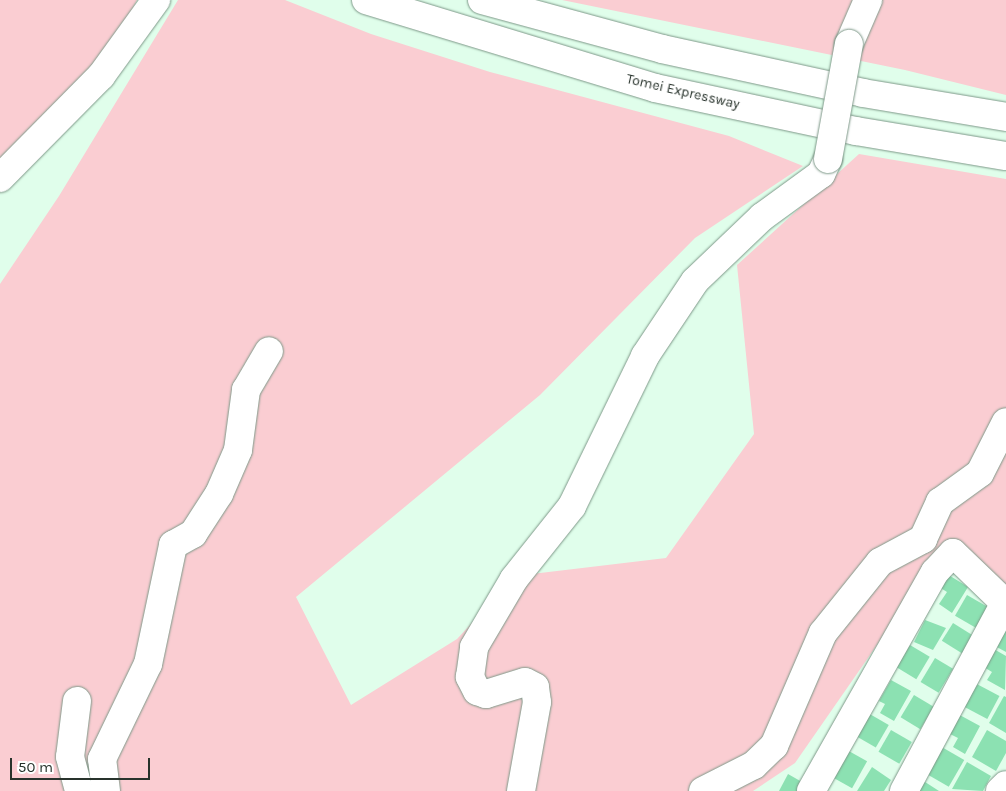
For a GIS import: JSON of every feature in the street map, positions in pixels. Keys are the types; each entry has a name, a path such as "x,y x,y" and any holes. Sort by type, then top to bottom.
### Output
{"main road":[{"path":"0,178 102,76 156,0"},
{"name":"Tomei Expressway","path":"366,0 655,88 856,131 1006,156"},
{"path":"482,0 662,49 864,94 1006,117"},
{"path":"521,791 537,702 535,687 525,682 486,694 477,691 470,677 474,648 514,579 572,506 645,356 695,281 762,217 821,174 828,159 849,44 868,0"},
{"path":"106,791 102,759 148,664 173,545 193,534 220,494 238,450 246,390 269,351"},
{"path":"703,791 754,765 774,746 823,633 880,562 923,539 940,502 980,473 1006,422"},
{"path":"811,791 935,572 954,552 1005,604 904,791"},
{"path":"77,701 70,757 79,791"}],"shaded area":[{"path":"0,0 137,0 117,41 0,178"},
{"path":"178,0 285,0 371,34 490,72 729,136 803,166 695,238 540,395 296,597 351,705 457,639 515,576 666,558 754,434 737,265 859,154 1006,179 1006,589 956,543 927,573 795,763 753,791 0,791 0,284 59,196"},
{"path":"562,0 1006,0 1006,95 905,70"}],"building":[{"path":"947,574 968,587 952,613 939,604 947,592 939,587"},
{"path":"967,595 991,609 979,630 955,616"},
{"path":"925,620 946,628 933,650 914,642"},
{"path":"953,623 974,636 963,654 942,641"},
{"path":"1006,626 1006,652 995,646"},
{"path":"910,645 930,657 916,679 897,667"},
{"path":"992,648 1006,656 1005,690 987,680 992,672 982,666"},
{"path":"935,658 953,669 939,693 921,682"},
{"path":"891,680 911,691 894,721 880,713 885,704 879,701"},
{"path":"973,682 999,696 987,719 961,705"},
{"path":"914,695 934,707 920,729 901,717"},
{"path":"1004,696 1006,697 1006,733 989,723"},
{"path":"868,713 889,725 876,748 855,736"},
{"path":"956,713 980,726 965,754 953,747 958,738 946,732"},
{"path":"891,730 912,742 899,764 878,752"},
{"path":"987,730 1006,741 1006,753 996,771 972,757"},
{"path":"940,746 964,760 949,787 924,773"},
{"path":"847,750 867,761 852,788 832,777"},
{"path":"967,762 991,776 983,791 952,789"},
{"path":"872,767 891,780 884,791 857,791"},
{"path":"788,774 809,786 806,791 779,791"},
{"path":"922,780 939,791 916,791"}]}
